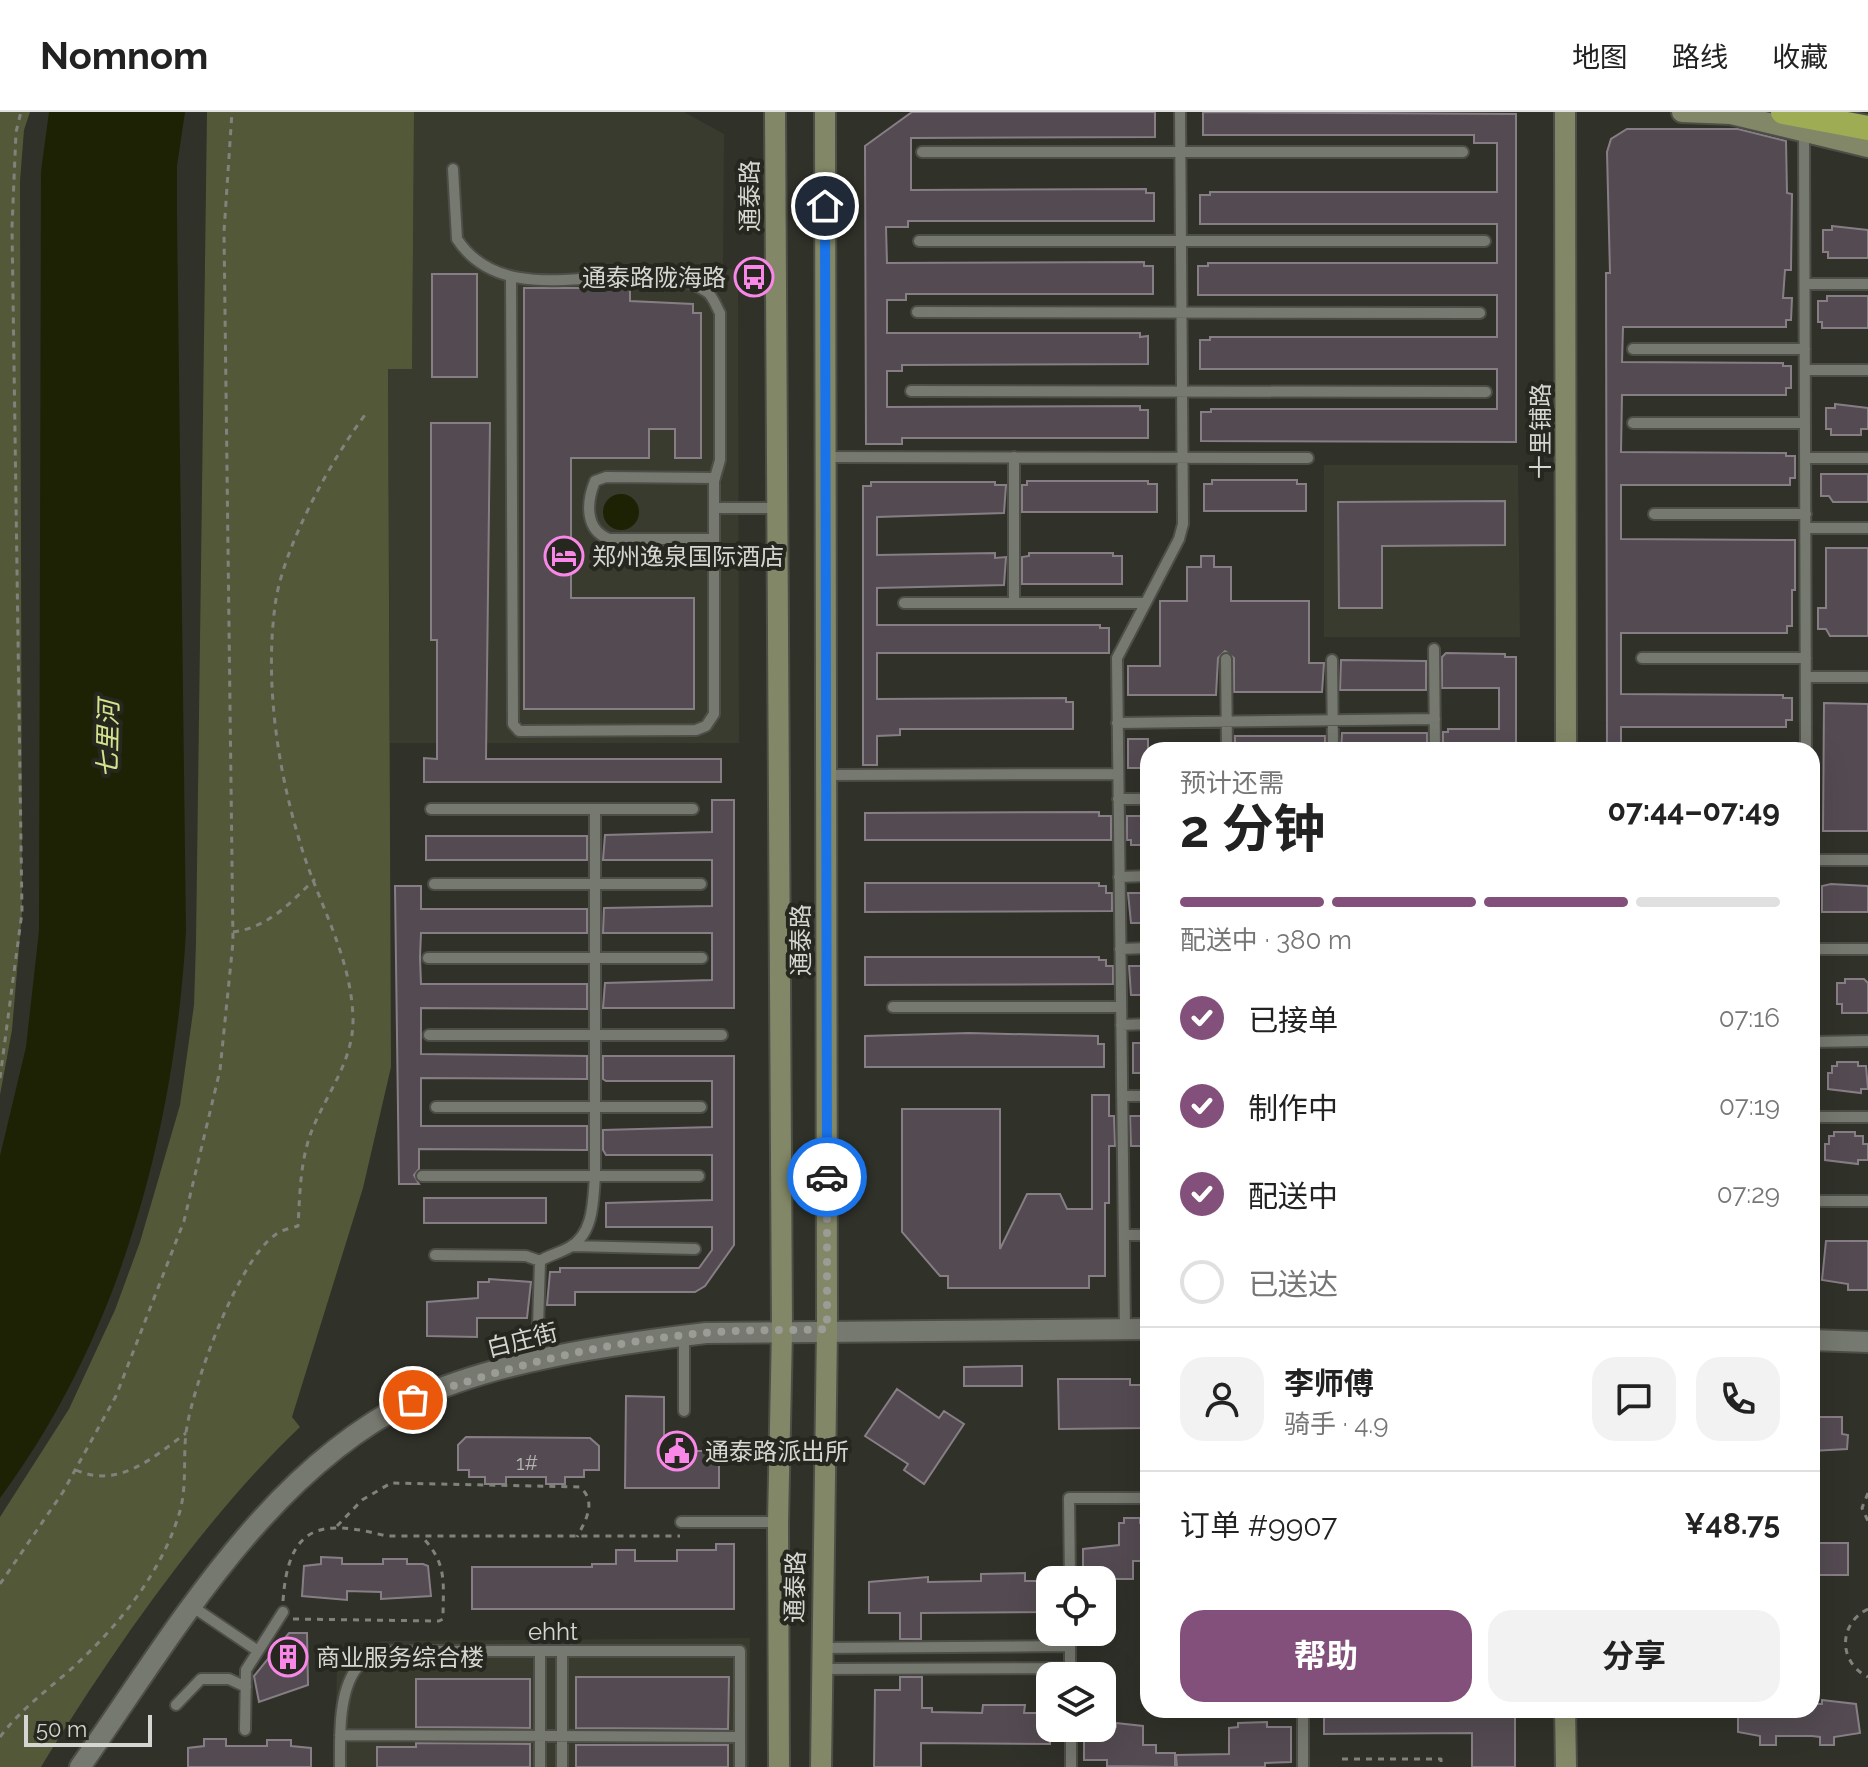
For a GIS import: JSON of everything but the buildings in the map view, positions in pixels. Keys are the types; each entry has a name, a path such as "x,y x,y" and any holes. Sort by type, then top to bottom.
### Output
{"highway":[{"path":"1783,112 1868,128"}],"street":[{"name":"通泰路","path":"775,112 782,1331 778,1522 779,1767"},
{"name":"通泰路","path":"821,1767 820,1648 827,1329 823,457 825,112"},
{"name":"十里铺路","path":"1565,112 1566,742"},
{"path":"1682,112 1731,114 1868,147"},
{"name":"白庄街","path":"80,1767 193,1607 256,1525 322,1460 372,1422 413,1400 466,1381 537,1363 684,1335 827,1329 1140,1329"},
{"path":"1820,1340 1868,1342"},
{"path":"1565,1718 1566,1767"}],"lane":[{"path":"1125,1329 1117,658 1179,539 1183,524 1180,112"},
{"path":"1804,131 1806,742"},
{"path":"922,152 1463,152"},
{"path":"453,169 457,239 483,265 511,279 648,278 684,282 709,293 720,313 720,460 715,478 714,508 714,714 706,726 696,730 519,731 513,724 511,279"},
{"path":"919,241 1485,241"},
{"path":"1805,284 1868,284"},
{"path":"917,312 1480,313"},
{"path":"1633,349 1805,349"},
{"path":"1805,370 1868,370"},
{"path":"911,391 1486,392"},
{"path":"1633,423 1805,423"},
{"path":"823,457 1308,458"},
{"path":"1014,457 1014,603"},
{"path":"1805,458 1868,458"},
{"path":"714,539 609,539 596,534 590,524 590,493 595,481 606,477 715,478"},
{"path":"714,508 779,508"},
{"path":"1654,514 1806,514"},
{"path":"1806,528 1868,528"},
{"path":"904,603 1143,603"},
{"path":"1434,649 1435,742"},
{"path":"1642,658 1806,658"},
{"path":"1226,659 1227,742"},
{"path":"1332,660 1333,742"},
{"path":"1806,677 1868,677"},
{"path":"1117,723 1435,719"},
{"path":"826,775 1118,774"},
{"path":"1118,799 1140,799"},
{"path":"431,809 693,809"},
{"path":"435,1255 526,1256 540,1261 572,1246 585,1233 592,1212 595,1176 595,809"},
{"path":"1820,860 1868,860"},
{"path":"1119,877 1140,876"},
{"path":"434,884 701,884"},
{"path":"1120,949 1140,948"},
{"path":"1820,949 1868,949"},
{"path":"428,958 702,958"},
{"path":"893,1007 1121,1007"},
{"path":"1121,1025 1140,1024"},
{"path":"429,1035 722,1035"},
{"path":"1820,1042 1868,1041"},
{"path":"1122,1096 1140,1096"},
{"path":"436,1107 701,1107"},
{"path":"1820,1117 1868,1117"},
{"path":"422,1176 699,1176"},
{"path":"1820,1201 1868,1201"},
{"path":"1124,1235 1140,1235"},
{"path":"572,1246 695,1249"},
{"path":"537,1363 540,1261"},
{"path":"684,1335 684,1411"},
{"path":"1070,1566 1069,1498 1140,1498"},
{"path":"681,1522 778,1522"},
{"path":"193,1607 258,1651"},
{"path":"245,1730 246,1670 281,1615"},
{"path":"820,1648 1070,1646 1070,1662"},
{"name":"ehht","path":"340,1767 340,1735 347,1686 356,1667 388,1651 740,1651 740,1767"},
{"path":"540,1651 540,1767"},
{"path":"562,1651 562,1767"},
{"path":"820,1669 1036,1672"},
{"path":"176,1705 201,1679 229,1679 246,1687"},
{"path":"1303,1718 1303,1767"},
{"path":"340,1735 740,1737"},
{"path":"1071,1742 1071,1767"}],"path":[{"path":"0,1078 22,912 12,243 16,132 21,112"},
{"path":"0,1584 76,1470 116,1396 184,1221 220,1070 232,933 224,232 232,112"},
{"path":"0,1737 24,1708 98,1644 149,1578 165,1551 180,1511 186,1481 186,1433 203,1365 240,1283 275,1235 298,1226 303,1161 312,1130 347,1059 352,1036 349,972 299,842 284,780 271,677 275,602 300,527 343,443 368,411"},
{"path":"232,933 254,929 266,922 315,879"},
{"path":"76,1470 93,1478 116,1476 186,1433"},
{"path":"336,1527 362,1500 391,1483 580,1487 588,1494 590,1505 577,1537"},
{"path":"1868,1493 1862,1508 1868,1521"},
{"path":"422,1537 436,1552 442,1565 443,1619 281,1615 287,1567 302,1539 336,1527 354,1526 386,1536 670,1537 688,1535 702,1522"},
{"path":"1868,1609 1848,1628 1845,1647 1850,1663 1868,1677"},
{"path":"1342,1759 1441,1759 1441,1767"}],"shaded area":[{"path":"0,112 30,112 24,130 20,181 22,912 12,1030 0,1095"},
{"path":"207,112 414,112 412,369 388,369 391,1067 363,1188 292,1417 300,1427 229,1503 160,1589 41,1767 0,1767 0,1517 69,1409 115,1310 140,1242 180,1105 194,1005"},
{"name":"郑州逸泉国际酒店","path":"414,112 684,112 724,134 723,269 738,270 739,743 390,743 388,369 412,368"},
{"path":"1324,465 1518,465 1520,637 1324,637"},
{"path":"750,1638 749,1767 334,1767 337,1668 363,1646 382,1641"}],"water":[{"name":"七里河","path":"49,112 185,112 177,166 177,218 186,931 180,1006 169,1080 154,1155 134,1228 109,1300 78,1369 42,1436 0,1498 0,1156 26,1047 39,931 41,171"},
{"path":"621,494 634,499 639,512 634,525 621,530 608,525 603,512 608,499"}],"way so far":[{"path":"413,1400 466,1381 530,1364 648,1340 706,1333 827,1329 827,1177"}],"place":[{"name":"通泰路陇海路","path":"754,277"},
{"name":"郑州逸泉国际酒店","path":"564,556"},
{"name":"通泰路派出所","path":"677,1451"},
{"name":"商业服务综合楼","path":"288,1657"}],"route":[{"path":"825,206 823,457 827,1177"}]}
